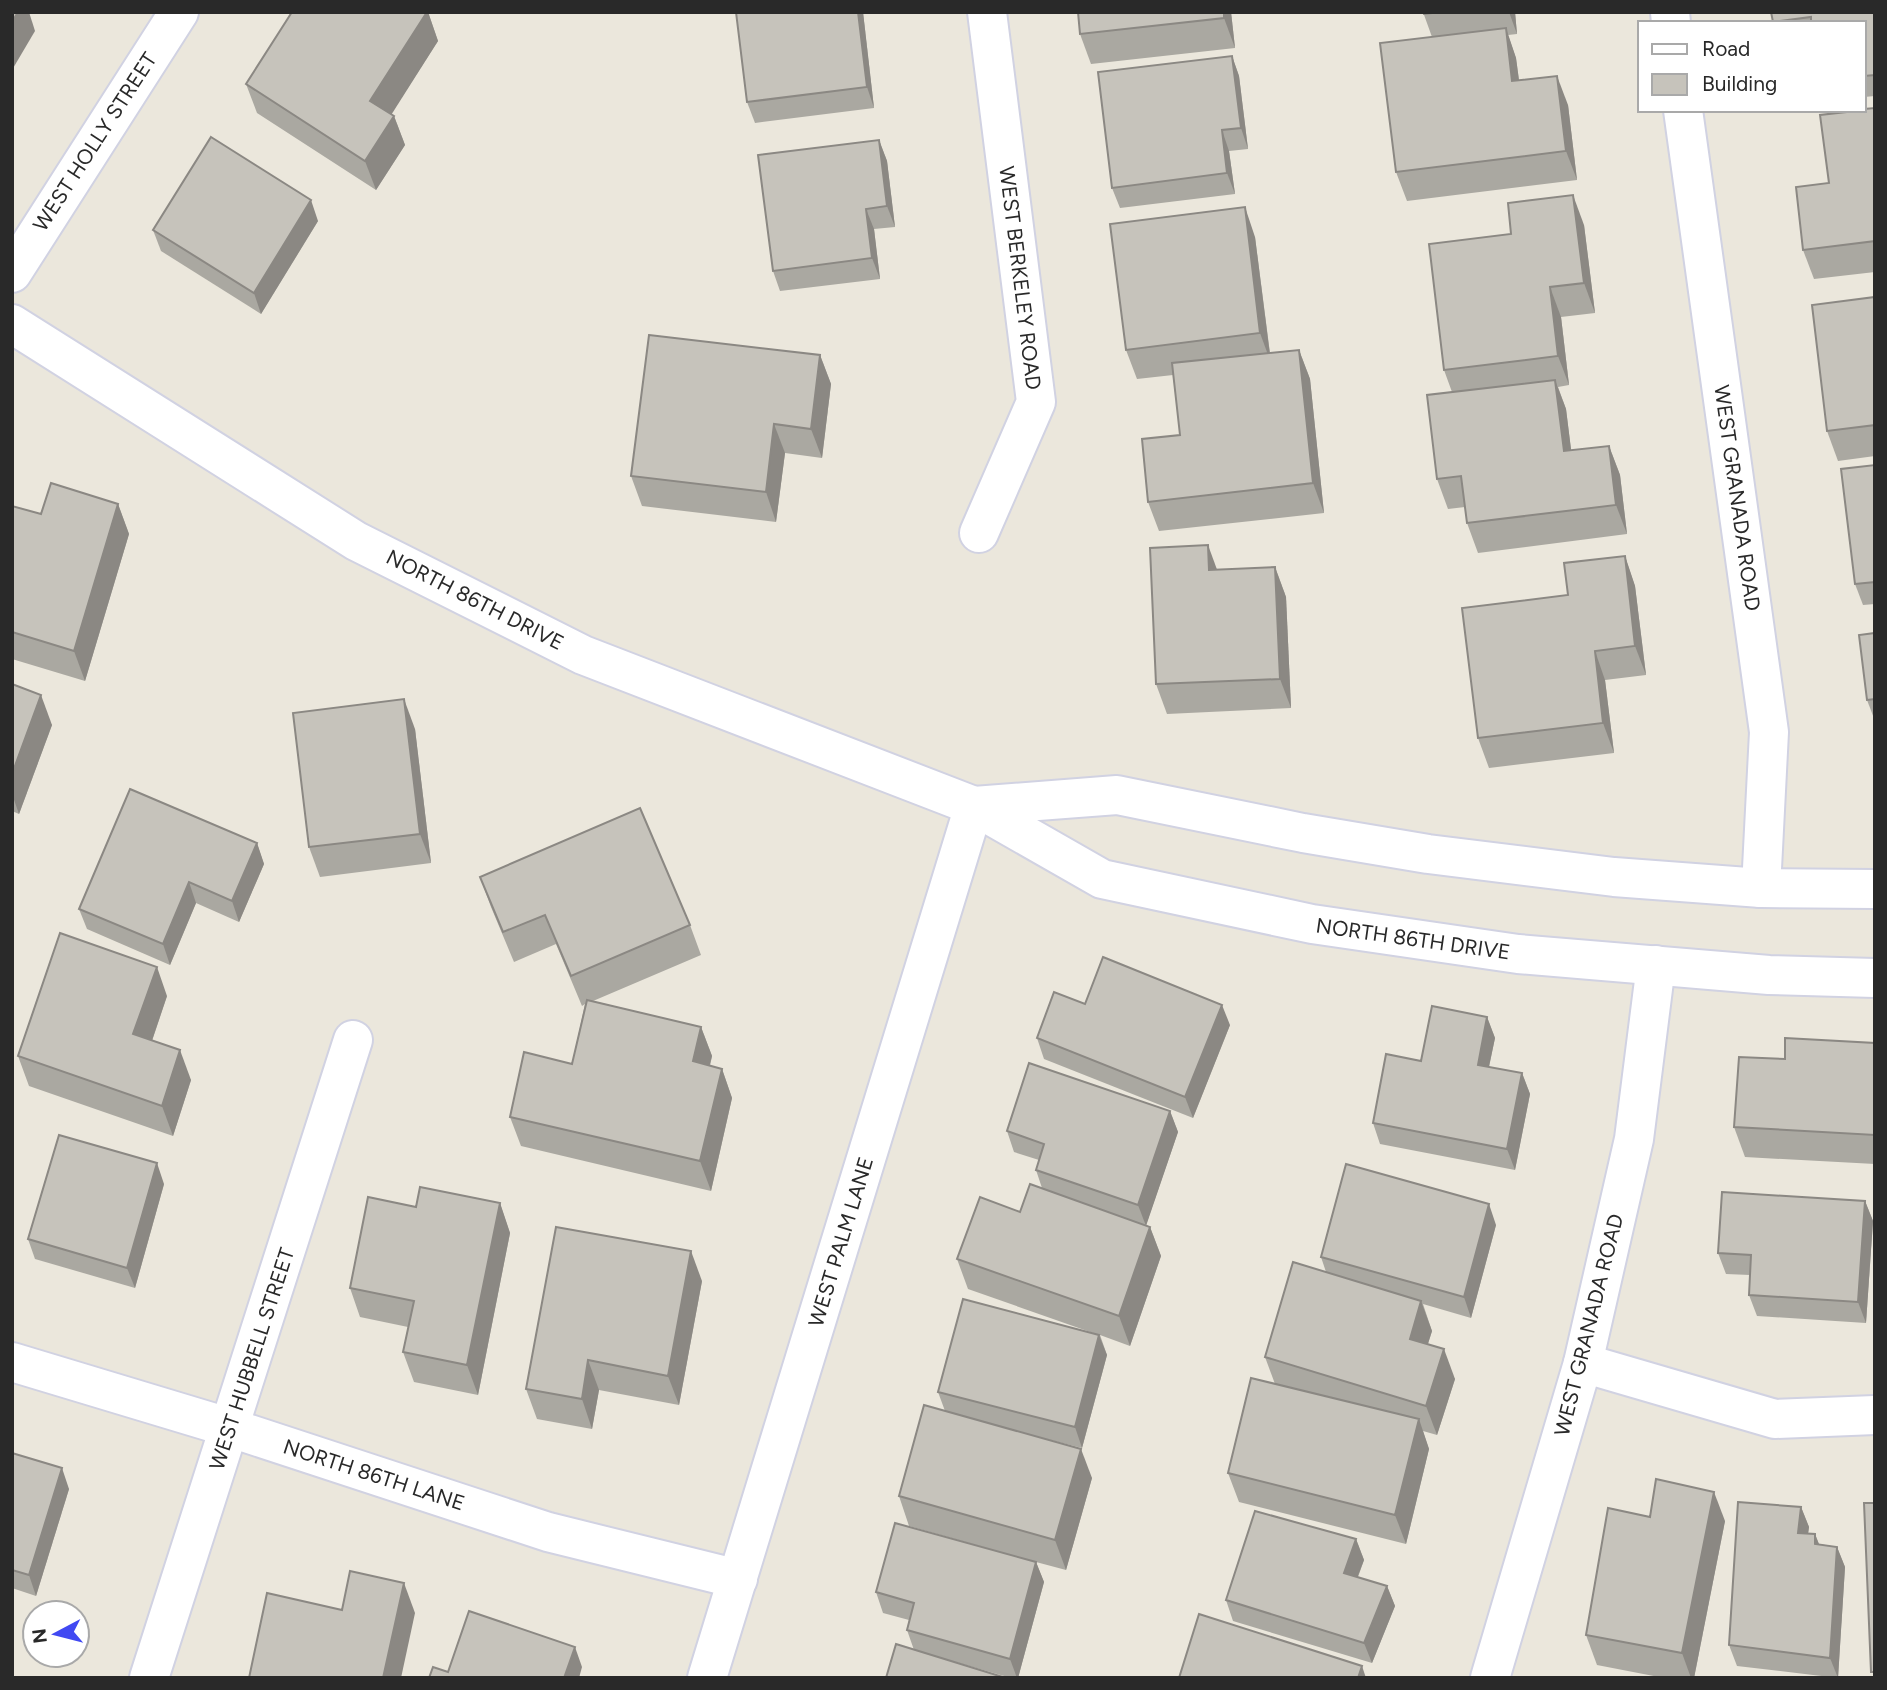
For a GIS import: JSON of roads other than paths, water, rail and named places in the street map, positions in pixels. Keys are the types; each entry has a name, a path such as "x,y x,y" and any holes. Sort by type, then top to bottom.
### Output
{"street":[{"name":"WEST HOLLY STREET","path":"12,273 179,12"},
{"name":"WEST BERKELEY ROAD","path":"979,533 1036,402 987,12"},
{"name":"WEST GRANADA ROAD","path":"1683,112 1769,732 1761,888"},
{"name":"NORTH 86TH DRIVE","path":"12,324 308,511 380,553 583,654 974,806 1102,879 1312,925 1518,954 1769,975 1875,978"},
{"name":"NORTH 86TH DRIVE","path":"974,806 1117,794 1303,833 1428,854 1614,877 1761,888 1875,889"},
{"name":"WEST PALM LANE","path":"707,1678 974,806"},
{"name":"WEST GRANADA ROAD","path":"1490,1678 1583,1363 1634,1139 1656,965"},
{"name":"WEST HUBBELL STREET","path":"149,1678 353,1040"},
{"name":"NORTH 86TH LANE","path":"12,1362 231,1428 548,1532 738,1579"},
{"path":"1583,1363 1775,1419 1875,1415"}]}
